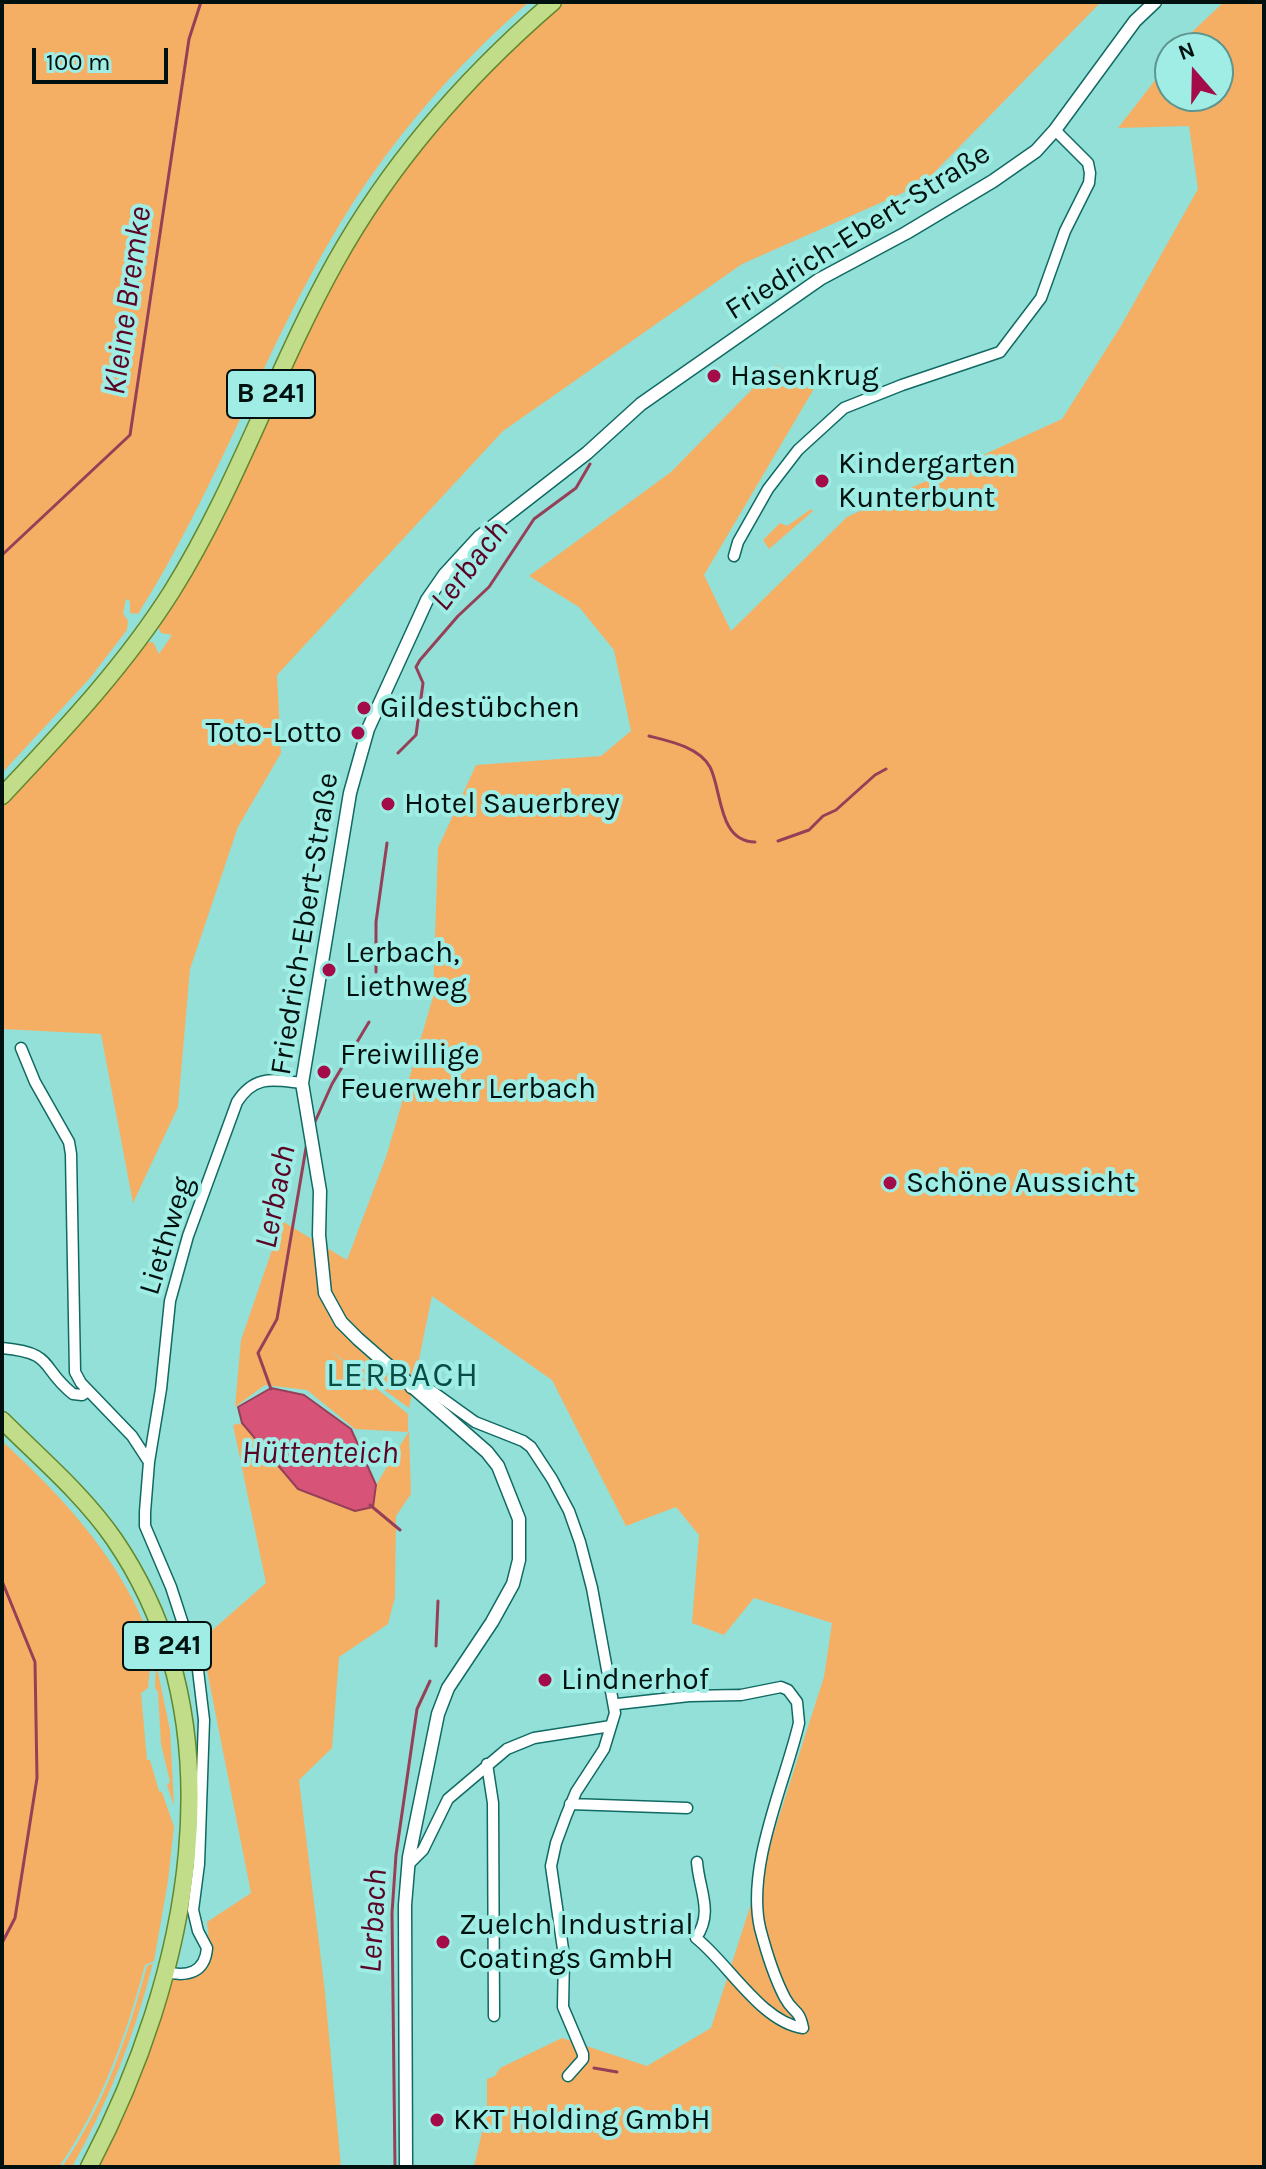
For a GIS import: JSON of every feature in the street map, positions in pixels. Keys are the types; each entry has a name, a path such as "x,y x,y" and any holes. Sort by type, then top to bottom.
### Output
{"main road":[{"name":"B 241","path":"2,781 94,681 137,625 164,583 209,501 299,309 342,230 368,190 445,91 537,2"},
{"name":"B 241","path":"2,796 102,688 173,590 219,505 309,313 368,208 439,114 500,50 553,2"},
{"name":"B 241","path":"2,1420 70,1486 113,1538 150,1603 173,1667 186,1726 190,1803 183,1881 166,1972 128,2085 89,2167"},
{"name":"B 241","path":"2,1434 90,1524 126,1578 158,1650 177,1742 177,1843 161,1948 128,2058 100,2124 77,2167"}],"street":[{"name":"Friedrich-Ebert-Straße","path":"406,2167 405,1905 408,1865 438,1714 448,1688 504,1604 519,1560 520,1540 515,1502 498,1466 487,1452 411,1388 341,1322 325,1293 319,1235 320,1191 302,1083 343,827 368,729 427,600 445,574 489,528 587,453 649,398 820,279 906,233 1036,151 1135,21 1155,2"},
{"path":"734,556 738,542 768,489 798,450 844,408 1000,352 1041,298 1065,231 1089,183 1090,173 1088,163 1055,130"},
{"path":"21,1048 35,1082 69,1142 75,1372 88,1391 115,1416 149,1462"},
{"name":"Liethweg","path":"166,1972 191,1974 197,1971 207,1948 198,1931 193,1910 199,1864 204,1720 198,1670 171,1587 145,1526 149,1462 161,1389 170,1301 188,1236 232,1113 243,1093 271,1078 302,1083"},
{"path":"2,1348 35,1353 73,1394 82,1395 88,1391"},
{"path":"411,1388 422,1384 475,1422 527,1443 547,1469 569,1511 584,1557 614,1704 604,1749 570,1804 557,1838 551,1866 564,1956 563,2007 583,2054 583,2059 568,2076"},
{"path":"618,1704 689,1696 741,1695 778,1687 788,1690 797,1702 799,1723 764,1853 758,1906 767,1951 785,1998 800,2012 803,2028 781,2021 696,1938 703,1928 706,1903 697,1862"},
{"path":"408,1865 423,1850 445,1802 507,1749 530,1739 611,1726"},
{"path":"487,1764 493,1803 494,2016"},
{"path":"570,1804 687,1808"}],"shaded area":[{"path":"2,2 529,2 449,79 379,165 311,274 192,519 138,614 130,613 130,601 126,599 123,613 128,621 127,630 90,678 2,773"},
{"path":"560,2 1101,2 923,184 742,264 503,431 277,675 281,753 238,827 190,969 178,1107 133,1203 101,1034 2,1029 2,803 143,643 153,642 159,654 172,635 161,633 157,625 312,316 356,237 443,117"},
{"path":"1224,2 1264,2 1264,2167 474,2167 487,2110 487,2079 495,2076 500,2068 562,2038 647,2066 711,2028 824,1677 832,1623 754,1598 724,1635 692,1623 699,1535 676,1507 626,1526 552,1380 432,1296 409,1408 328,1349 408,1414 408,1432 355,1429 307,1390 265,1385 235,1407 241,1340 282,1221 347,1260 386,1157 433,997 438,848 476,765 601,756 631,731 614,650 579,607 529,576 671,472 776,365 815,387 704,575 731,631 847,517 1062,419 1121,326 1198,189 1189,126 1118,128 1154,82 1154,112 1234,112 1234,32 1192,32"},
{"path":"811,509 813,511 769,549 763,540 780,523 787,526"},
{"path":"242,1423 298,1489 373,1507 376,1485 409,1431 411,1494 396,1516 395,1597 388,1624 339,1657 332,1748 299,1780 325,1992 341,2167 95,2167 168,1983 198,1974 207,1962 207,1922 251,1893 201,1640 266,1583 233,1425"},
{"path":"2,1441 93,1537 140,1614 151,1650 148,1688 141,1693 147,1760 150,1760 174,1827 154,1961 145,1965 121,2044 100,2095 59,2167 2,2167"},
{"path":"156,1663 170,1730 174,1806 167,1785 170,1782 161,1744 158,1692 155,1688"},
{"path":"153,1963 138,2016 109,2093 72,2167 62,2167 102,2095 123,2044 147,1966"}],"water":[{"name":"Hüttenteich","path":"271,1388 304,1395 351,1429 376,1485 373,1507 355,1511 298,1489 242,1423 238,1407"}],"waterway":[{"name":"Kleine Bremke","path":"2,555 130,435 189,39 201,2"},
{"name":"Lerbach","path":"398,753 416,735 423,683 416,667 420,660 458,616 489,587 534,519 576,488 590,464"},
{"path":"649,736 699,754 710,767 723,813 734,834 743,840 755,842"},
{"path":"778,841 809,830 886,769"},
{"name":"Lerbach","path":"376,972 376,922 387,843"},
{"name":"Lerbach","path":"314,1124 332,1084 369,1022"},
{"name":"Lerbach","path":"271,1389 258,1353 277,1319 307,1142"},
{"name":"Lerbach","path":"370,1505 400,1530"},
{"name":"Kleine Bremke","path":"2,1581 35,1662 37,1778 15,1918 2,1943"},
{"name":"Lerbach","path":"436,1646 438,1601"},
{"name":"Lerbach","path":"395,2167 392,1913 396,1855 417,1709 430,1681"},
{"path":"594,2068 617,2072"}],"place":[{"name":"Hasenkrug","path":"714,376"},
{"name":"Kindergarten Kunterbunt","path":"822,481"},
{"name":"Gildestübchen","path":"364,708"},
{"name":"Toto-Lotto","path":"358,733"},
{"name":"Hotel Sauerbrey","path":"388,804"},
{"name":"Lerbach, Liethweg","path":"329,970"},
{"name":"Freiwillige Feuerwehr Lerbach","path":"324,1072"},
{"name":"Schöne Aussicht","path":"890,1183"},
{"name":"Lindnerhof","path":"545,1680"},
{"name":"Zuelch Industrial Coatings GmbH","path":"443,1942"},
{"name":"KKT Holding GmbH","path":"437,2120"}],"district":[{"name":"LERBACH","path":"403,1376"}]}
